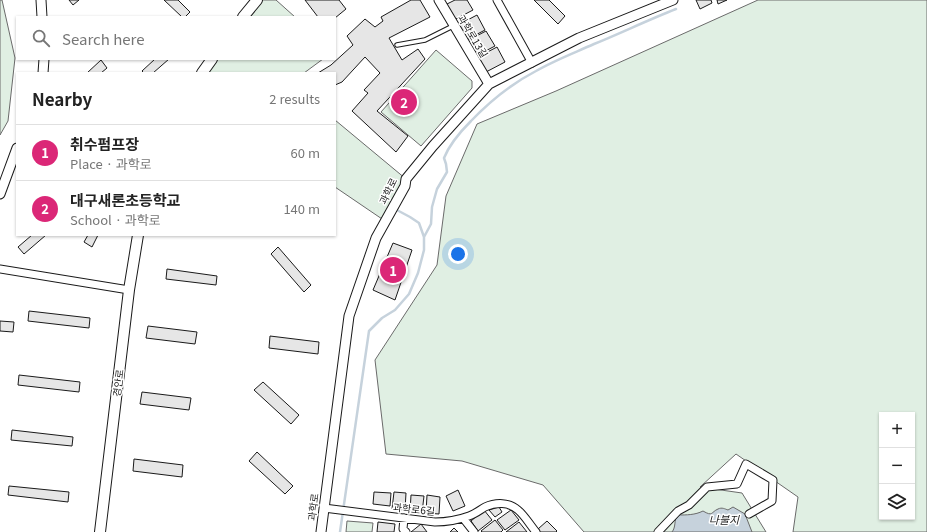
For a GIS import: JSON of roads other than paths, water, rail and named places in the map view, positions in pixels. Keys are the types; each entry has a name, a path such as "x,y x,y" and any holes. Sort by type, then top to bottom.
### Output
{"main road":[{"path":"244,16 257,0"},
{"path":"203,72 211,60"},
{"name":"경안로","path":"100,532 129,290 138,236"}],"street":[{"path":"41,0 42,16"},
{"name":"과학로13길","path":"439,0 490,84"},
{"path":"497,0 532,62"},
{"name":"과학로","path":"321,532 349,316 376,238 405,186 406,179 433,146 490,84 580,38 673,0"},
{"path":"42,72 44,60"},
{"path":"0,194 16,151"},
{"path":"0,269 129,290"},
{"path":"658,532 678,511 689,505 707,487 737,484 746,464 773,480 772,501 749,514"},
{"name":"과학로6길","path":"324,508 435,522 447,522 470,516 494,504 504,504 510,505 518,510 536,532"},
{"path":"404,518 403,529 406,532"},
{"path":"463,518 474,532"}],"lane":[{"path":"397,46 425,40 454,26"}],"water":[{"name":"나불지","path":"733,507 745,514 752,532 672,532 677,515 688,515 703,511 710,514 719,508 728,510"}],"waterway":[{"path":"340,532 369,331 382,318 395,310 409,294 418,273 424,250 424,237 431,224 432,207 437,189 447,172 444,158 452,143 463,129 501,93 527,76 565,57 676,9"},
{"path":"395,209 419,223 424,237"}],"place":[{"name":"대구새론초등학교","path":"404,102"},
{"name":"취수펌프장","path":"393,270"}]}
